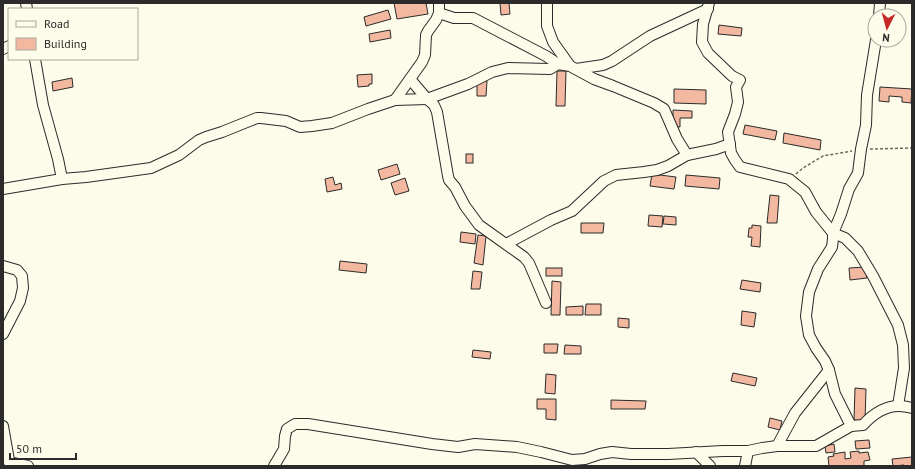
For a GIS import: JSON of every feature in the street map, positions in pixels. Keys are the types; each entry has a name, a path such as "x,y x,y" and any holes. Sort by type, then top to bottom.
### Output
{"street":[{"path":"547,3 547,26 553,42 573,68"},
{"path":"573,68 603,65 612,61 650,36 708,6"},
{"path":"708,6 703,24 702,42 708,53 732,76 740,80 736,87 738,102 728,132 731,153 740,167 789,179 805,192 816,212 832,233 832,247 818,269 809,292 806,316 808,335 829,370 835,394 851,426"},
{"path":"396,100 422,62 426,35 436,20 439,8 454,18 473,18 546,56 558,64 573,68 594,79 647,100 664,109 677,140 687,155"},
{"path":"832,233 841,214 849,189 858,173 866,125 867,95 875,48"},
{"path":"35,60 43,105 62,179"},
{"path":"3,189 62,179 151,168 179,155 199,140 257,118 286,121 300,127 332,123 396,100 427,99 468,84 492,72 508,68 550,69 558,64"},
{"path":"410,79 434,105 437,112 449,180 455,187 465,206 478,225 524,257 529,263 546,303"},
{"path":"506,244 551,220 572,211 604,181 616,174 657,170 668,166 687,155 716,149 730,144"},
{"path":"832,233 845,238 858,251 873,276 898,325 903,345 904,368 898,406"},
{"path":"3,266 17,270 22,276 23,288 20,301 3,334"},
{"path":"777,446 795,413 829,370"},
{"path":"274,466 284,449 287,429 295,424 308,424 458,447 475,444 517,447 572,460 585,459 612,452 668,454 748,451 777,446 816,446 851,426 863,426 868,420 884,409 898,406 912,408"},
{"path":"3,426 9,464 28,466"},
{"path":"745,466 748,451"},
{"path":"696,452 710,466"}],"path":[{"path":"789,179 803,168 823,156 861,149 912,148"}],"building":[{"path":"394,3 426,3 428,14 397,19"},
{"path":"500,3 509,3 510,14 501,15"},
{"path":"388,10 391,19 366,26 364,17"},
{"path":"719,25 742,28 741,36 718,34"},
{"path":"390,30 391,38 370,42 369,34"},
{"path":"557,71 566,71 565,106 556,106"},
{"path":"372,74 372,84 369,84 369,86 358,87 357,75"},
{"path":"72,78 73,87 53,91 52,82"},
{"path":"477,80 487,81 486,96 477,96"},
{"path":"880,87 912,89 911,103 902,102 902,97 889,96 889,102 879,101"},
{"path":"674,89 706,90 706,104 674,103"},
{"path":"673,110 692,111 692,118 680,118 680,127 673,126"},
{"path":"745,125 777,131 775,140 743,134"},
{"path":"784,133 821,140 820,150 783,143"},
{"path":"466,154 473,154 473,163 466,163"},
{"path":"397,164 400,174 381,180 378,170"},
{"path":"652,174 676,177 674,189 650,186"},
{"path":"686,175 720,178 719,189 685,186"},
{"path":"333,177 335,185 341,183 342,189 327,192 325,179"},
{"path":"405,178 409,191 395,195 391,183"},
{"path":"770,195 779,196 777,223 767,223"},
{"path":"649,215 663,216 662,227 648,226"},
{"path":"664,216 676,217 676,225 663,224"},
{"path":"581,223 604,223 603,233 581,233"},
{"path":"752,225 761,226 760,247 751,246 752,237 748,237 749,228 752,228"},
{"path":"461,232 476,234 475,244 460,242"},
{"path":"478,235 486,236 483,265 474,263"},
{"path":"340,261 367,264 366,273 339,270"},
{"path":"865,267 867,278 850,280 849,268"},
{"path":"546,268 562,268 562,276 546,276"},
{"path":"473,271 482,272 480,289 471,289"},
{"path":"742,280 761,283 760,292 740,289"},
{"path":"552,281 561,282 560,315 551,315"},
{"path":"586,304 601,304 601,315 585,315"},
{"path":"583,306 583,315 566,315 566,307"},
{"path":"742,311 756,313 754,327 741,325"},
{"path":"618,318 629,319 629,328 618,327"},
{"path":"544,344 558,344 557,353 544,353"},
{"path":"565,345 581,346 581,354 564,354"},
{"path":"473,350 491,352 490,359 472,357"},
{"path":"733,373 757,378 755,386 731,381"},
{"path":"546,374 556,375 555,394 545,393"},
{"path":"855,388 866,389 865,421 854,420"},
{"path":"537,399 556,399 556,420 546,419 546,409 537,409"},
{"path":"611,400 646,401 645,409 611,409"},
{"path":"770,418 782,421 780,430 768,427"},
{"path":"869,440 870,448 856,449 855,441"},
{"path":"834,444 835,452 826,453 825,446"},
{"path":"859,451 859,453 868,452 870,460 864,461 864,466 829,466 828,457 834,456 833,454 845,452 845,459 851,458 850,452"},
{"path":"912,457 912,466 893,466 892,459"}]}
